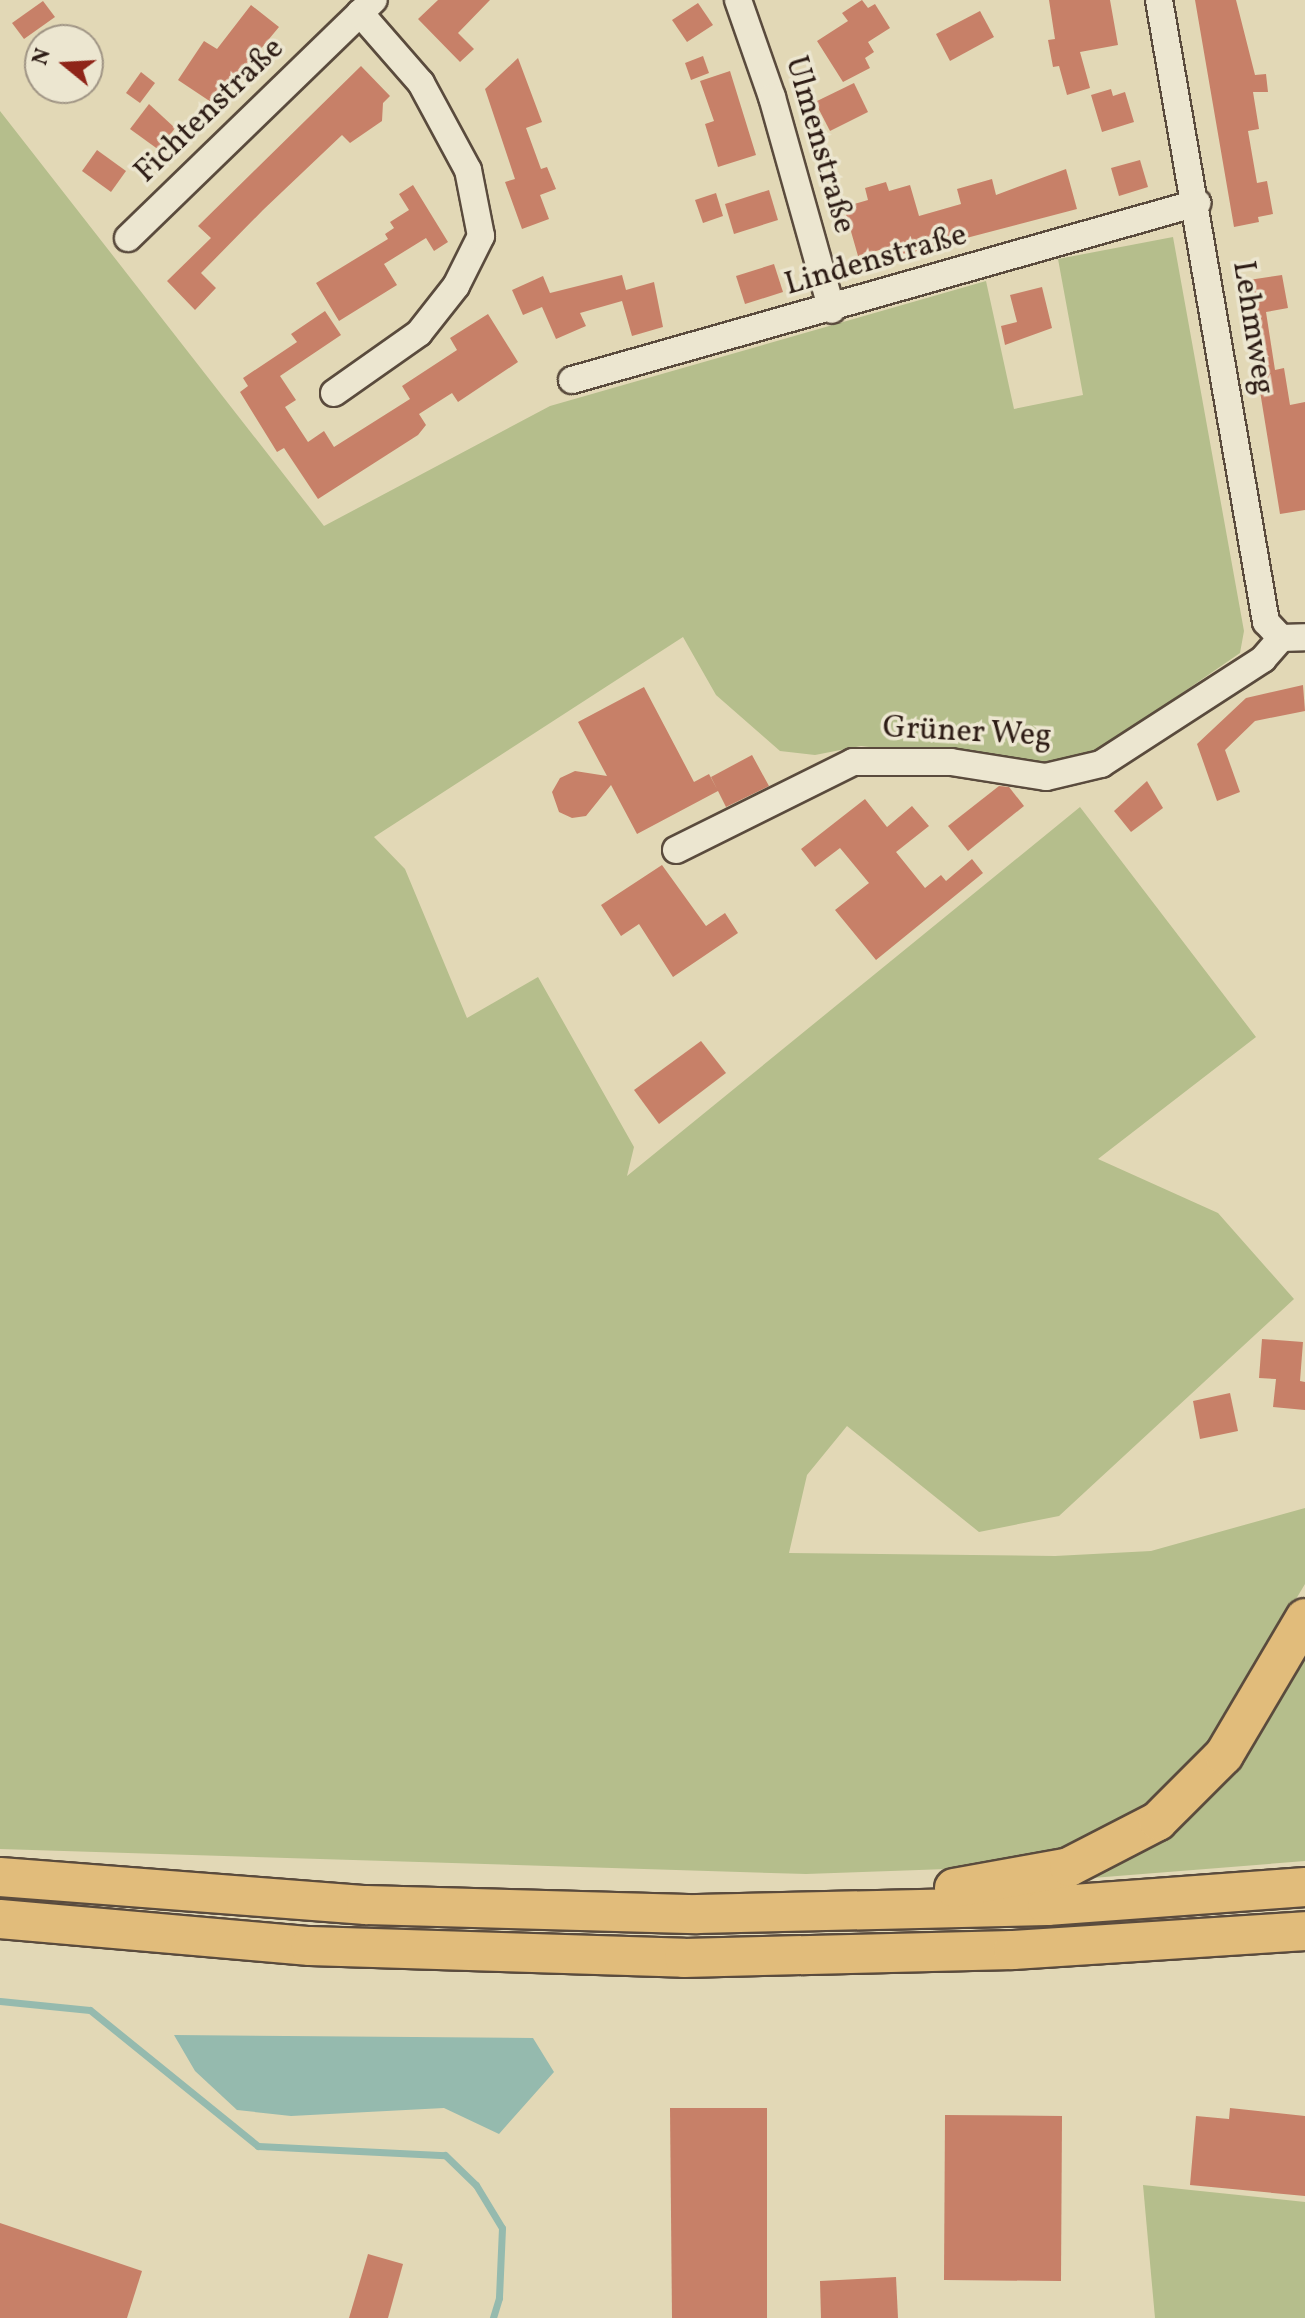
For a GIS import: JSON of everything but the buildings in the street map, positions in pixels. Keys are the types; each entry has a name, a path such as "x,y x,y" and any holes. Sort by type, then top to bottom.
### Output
{"highway":[{"path":"697,1914 728,1895 963,1888 1027,1877 1098,1856 1158,1821 1209,1773 1305,1618"},
{"path":"0,1877 350,1904 697,1914 1047,1906 1305,1887"},
{"path":"0,1919 310,1946 684,1958 1013,1950 1305,1931"}],"street":[{"name":"Ulmenstraße","path":"738,0 772,97 832,310"},
{"name":"Lehmweg","path":"1159,0 1197,203 1266,622 1293,638"},
{"name":"Fichtenstraße","path":"128,238 367,6"},
{"path":"334,393 419,333 456,286 481,236 468,170 421,83 367,6"},
{"name":"Lindenstraße","path":"572,380 832,310 1197,203"},
{"name":"Grüner Weg","path":"676,850 853,762 951,762 1046,777 1101,764 1293,638"}],"green space":[{"path":"0,111 324,526 550,406 986,281 1014,409 1083,395 1058,259 1173,237 1244,631 1240,653 1098,751 1049,769 861,746 815,755 780,751 716,695 683,637 374,837 405,869 467,1018 538,977 634,1147 627,1176 1080,807 1256,1037 1098,1159 1218,1213 1294,1299 1059,1516 979,1532 847,1426 807,1475 789,1553 1055,1556 1151,1551 1305,1508 1305,1584 1214,1736 1185,1772 1134,1814 1077,1843 1019,1860 947,1869 806,1874 0,1849"},
{"path":"1305,1634 1305,1861 1067,1880 1123,1851"},
{"path":"1143,2185 1305,2202 1305,2318 1155,2318"}],"water":[{"path":"174,2035 533,2038 554,2072 499,2134 444,2108 291,2116 237,2110 195,2071"}],"waterway":[{"path":"0,2001 90,2010 258,2146 445,2155 476,2185 502,2228 499,2298 493,2318"}]}
